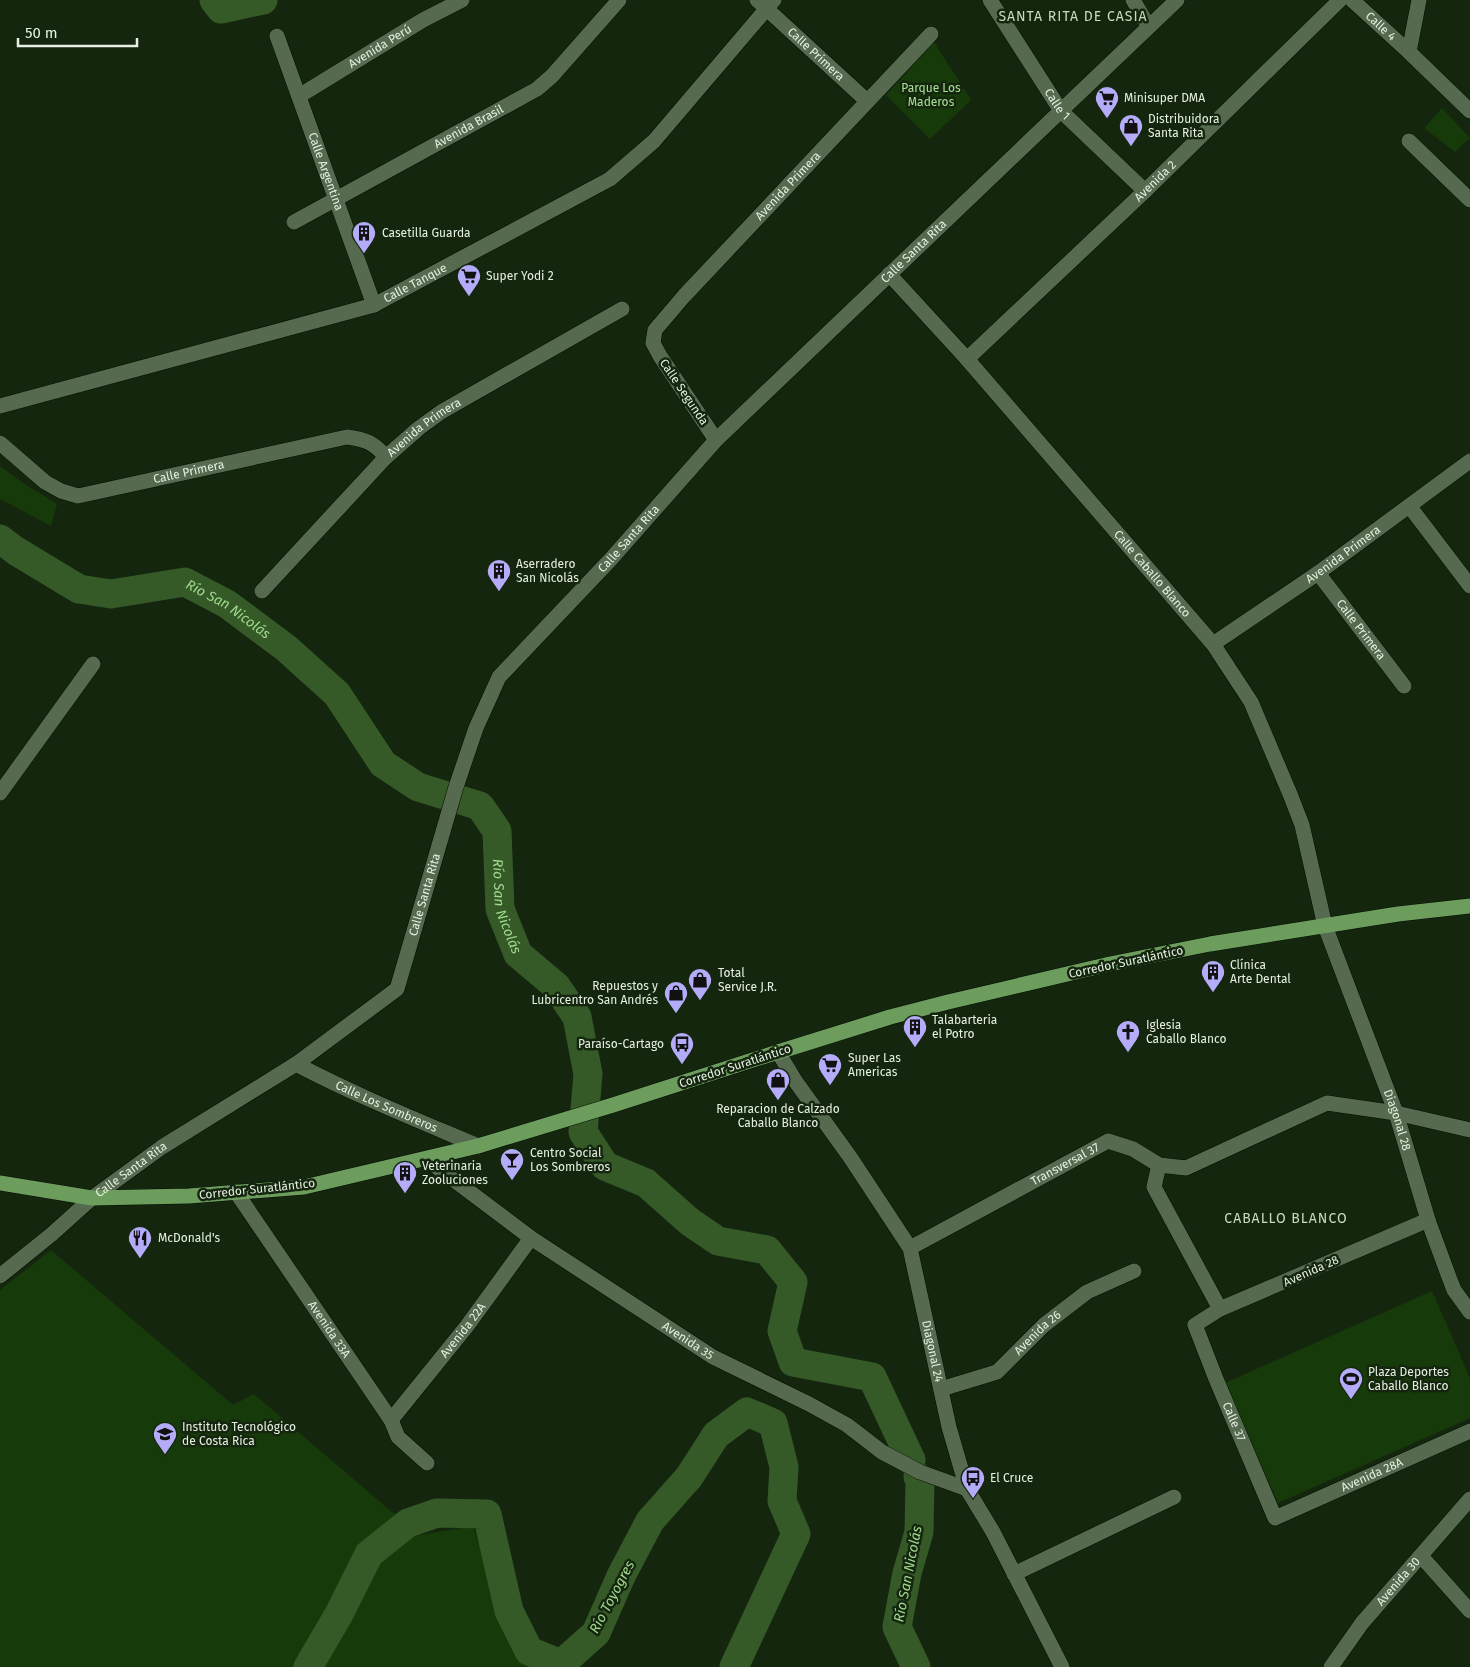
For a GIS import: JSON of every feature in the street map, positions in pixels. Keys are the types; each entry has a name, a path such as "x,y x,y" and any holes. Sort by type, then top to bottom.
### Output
{"main road":[{"name":"Corredor Suratlántico","path":"0,1183 92,1198 190,1196 304,1187 478,1146 890,1017 948,1002 1110,964 1259,935 1398,914 1470,906"}],"street":[{"name":"Avenida Perú","path":"299,96 423,20 462,0"},
{"name":"Avenida Brasil","path":"294,222 537,89 552,76 619,0"},
{"name":"Calle 1","path":"990,0 1061,111 1145,191"},
{"path":"1133,0 1149,27"},
{"name":"Calle Santa Rita","path":"0,1276 52,1234 92,1198 162,1147 296,1064 397,989 456,787 476,728 499,677 611,559 716,440 1177,0"},
{"name":"Avenida 2","path":"966,359 1145,191 1340,0"},
{"name":"Calle 4","path":"1352,0 1470,111"},
{"path":"1409,52 1419,0"},
{"name":"Calle Primera","path":"766,3 867,101"},
{"name":"Calle Tanque","path":"0,406 374,305 610,179 654,141 766,3"},
{"name":"Avenida Primera","path":"653,343 655,330 684,296 931,34"},
{"name":"Calle Argentina","path":"277,36 374,305"},
{"path":"1410,142 1470,200"},
{"name":"Calle Caballo Blanco","path":"889,274 966,359 1213,644 1251,702 1290,794 1302,825 1325,926"},
{"name":"Avenida Primera","path":"262,591 386,457 419,428 441,412 622,308"},
{"name":"Calle Segunda","path":"653,343 716,440"},
{"name":"Calle Primera","path":"0,442 44,482 61,491 78,496 347,437 364,439 378,448 386,457"},
{"name":"Avenida Primera","path":"1213,644 1318,573 1470,461"},
{"path":"1410,507 1470,586"},
{"name":"Calle Primera","path":"1318,573 1404,686"},
{"path":"0,793 93,664"},
{"name":"Diagonal 28","path":"1325,926 1396,1113 1428,1220 1454,1290 1470,1312"},
{"name":"Diagonal 24","path":"778,1052 796,1082 850,1157 910,1248 949,1427 967,1489 993,1532 1062,1667"},
{"name":"Calle Los Sombreros","path":"296,1064 371,1101 478,1146"},
{"name":"Transversal 37","path":"910,1248 1108,1141 1133,1149 1159,1165 1186,1168 1327,1103 1396,1113 1470,1130"},
{"name":"Avenida 35","path":"426,1159 531,1238 713,1357 847,1424 882,1452 920,1472 967,1489"},
{"path":"1159,1165 1154,1187 1220,1309"},
{"name":"Avenida 33A","path":"236,1192 391,1420 398,1436 427,1464"},
{"name":"Avenida 28","path":"1195,1325 1220,1309 1428,1220"},
{"name":"Avenida 22A","path":"391,1420 467,1326 531,1238"},
{"name":"Avenida 26","path":"941,1389 997,1372 1044,1325 1087,1292 1134,1271"},
{"name":"Calle 37","path":"1195,1325 1275,1518"},
{"name":"Avenida 28A","path":"1275,1518 1470,1431"},
{"path":"1014,1574 1174,1497"},
{"name":"Avenida 30","path":"1331,1667 1362,1623 1470,1499"},
{"path":"1421,1556 1470,1611"}],"green space":[{"name":"Parque Los Maderos","path":"934,42 971,100 930,139 886,95"},
{"path":"1442,108 1470,138 1455,152 1424,128"},
{"path":"0,466 57,504 51,526 0,499"},
{"name":"Instituto Tecnológico de Costa Rica","path":"51,1250 233,1405 254,1394 419,1535 473,1526 504,1623 522,1652 535,1667 0,1667 0,1290"},
{"name":"Plaza Deportes Caballo Blanco","path":"1432,1291 1470,1378 1470,1418 1278,1503 1225,1383"}],"waterway":[{"path":"214,0 221,9 263,0"},
{"name":"Río San Nicolás","path":"0,539 16,551 79,589 111,594 185,582 227,604 286,648 337,694 383,764 418,787 480,806 497,831 500,909 518,954 556,986 577,1017 588,1074 583,1132 605,1166 646,1183 690,1222 718,1241 767,1250 793,1282 782,1331 793,1362 872,1377 911,1460"},
{"name":"Río Toyogres","path":"308,1667 339,1614 369,1554 408,1523 437,1513 487,1514 509,1611 529,1651 561,1664 596,1633 621,1576 650,1521 689,1477 716,1435 747,1412 773,1423 784,1467 782,1501 796,1534 734,1667"},
{"name":"Río San Nicolás","path":"916,1667 897,1627 907,1573 919,1532 920,1480 918,1477"}],"place":[{"name":"Minisuper DMA","path":"1107,119"},
{"name":"Distribuidora Santa Rita","path":"1131,147"},
{"name":"Casetilla Guarda","path":"364,254"},
{"name":"Super Yodi 2","path":"469,297"},
{"name":"Aserradero San Nicolás","path":"499,592"},
{"name":"Clínica Arte Dental","path":"1213,993"},
{"name":"Total Service J.R.","path":"700,1001"},
{"name":"Repuestos y Lubricentro San Andrés","path":"676,1014"},
{"name":"Talabarteria el Potro","path":"915,1048"},
{"name":"Iglesia Caballo Blanco","path":"1128,1053"},
{"name":"Paraíso-Cartago","path":"682,1065"},
{"name":"Super Las Americas","path":"830,1086"},
{"name":"Reparacion de Calzado Caballo Blanco","path":"778,1101"},
{"name":"Centro Social Los Sombreros","path":"512,1181"},
{"name":"Veterinaria Zooluciones","path":"405,1194"},
{"name":"McDonald's","path":"140,1259"},
{"name":"Plaza Deportes Caballo Blanco","path":"1351,1400"},
{"name":"Instituto Tecnológico de Costa Rica","path":"165,1455"},
{"name":"El Cruce","path":"973,1499"}],"district":[{"name":"SANTA RITA DE CASIA","path":"1073,16"},
{"name":"CABALLO BLANCO","path":"1286,1218"}]}
